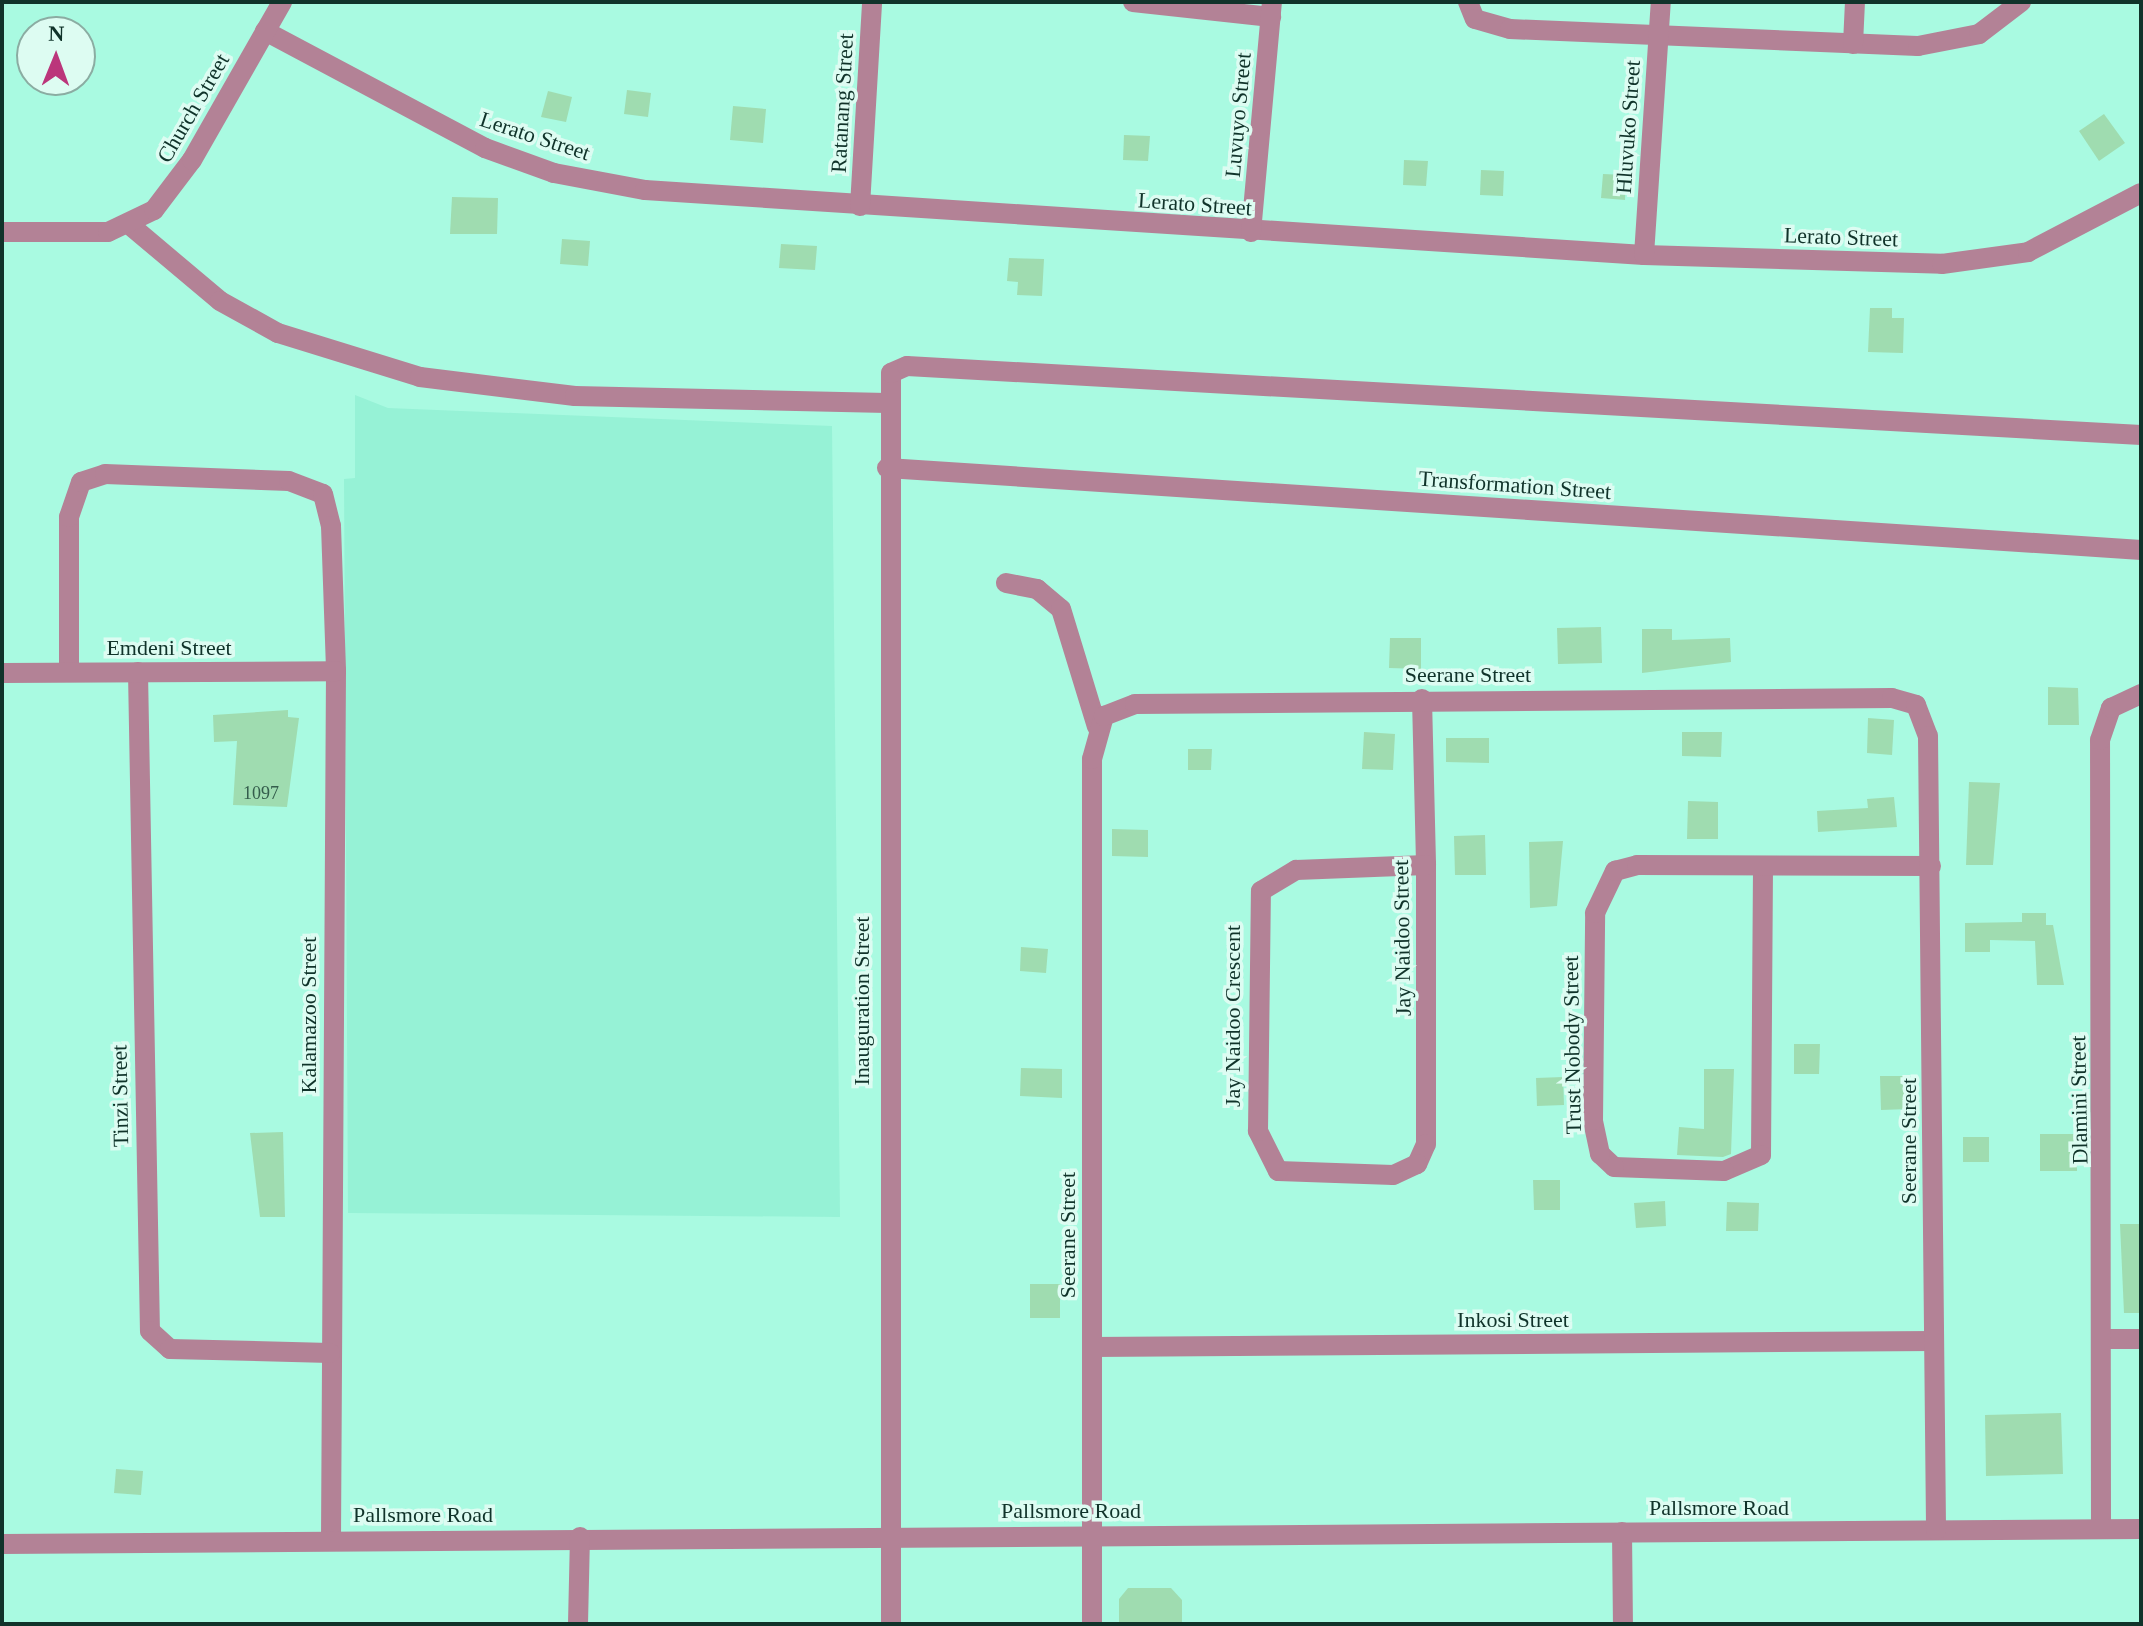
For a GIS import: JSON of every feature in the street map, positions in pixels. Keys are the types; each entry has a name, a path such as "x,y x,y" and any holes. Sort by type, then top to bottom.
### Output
{"street":[{"name":"Church Street","path":"131,226 173,191 282,2"},
{"name":"Ratanang Street","path":"860,206 872,2"},
{"path":"1133,2 1271,10"},
{"path":"1468,2 1475,19 1495,27 1853,44 1954,41 2005,19 2021,2"},
{"name":"Hluvuko Street","path":"1644,255 1661,2"},
{"path":"1853,44 1855,2"},
{"name":"Luvuyo Street","path":"1251,232 1271,10"},
{"name":"Lerato Street","path":"265,31 449,131 554,173 645,190 1251,232 1644,255 1998,260 2063,238 2141,193"},
{"path":"2,232 81,236 131,226 220,301 278,333 420,377 575,396 887,403"},
{"name":"Inauguration Street","path":"891,1624 888,378 907,366 2141,435"},
{"name":"Transformation Street","path":"887,468 2141,550"},
{"name":"Kalamazoo Street","path":"69,672 69,517 81,482 105,474 289,481 323,494 331,526 336,671 331,1539"},
{"path":"1006,583 1037,589 1061,609 1097,727"},
{"name":"Emdeni Street","path":"2,673 336,671"},
{"name":"Tinzi Street","path":"138,672 150,1331 170,1349 330,1353"},
{"name":"Dlamini Street","path":"2101,1529 2105,1339 2100,740 2111,708 2141,694"},
{"name":"Seerane Street","path":"1092,1624 1097,727 1135,704 1422,699 1909,701 1927,726 1931,866 1936,1530"},
{"name":"Jay Naidoo Street","path":"1410,1170 1428,1130 1422,699"},
{"name":"Jay Naidoo Crescent","path":"1410,1170 1301,1176 1266,1161 1258,1131 1256,916 1267,883 1288,872 1426,865"},
{"name":"Trust Nobody Street","path":"1763,868 1761,1155 1724,1171 1614,1167 1600,1154 1593,1120 1601,888 1625,867 1931,866"},
{"path":"2105,1339 2141,1339"},
{"name":"Inkosi Street","path":"1092,1347 1934,1341"},
{"name":"Pallsmore Road","path":"2,1544 580,1537 2141,1529"},
{"path":"1622,1532 1623,1624"},
{"path":"578,1624 580,1537"}],"shaded area":[{"path":"355,395 388,408 832,426 840,1217 348,1213 344,479 355,478"}],"building":[{"path":"627,90 651,93 648,117 624,114"},
{"path":"548,91 572,97 566,122 541,117"},
{"path":"733,106 766,109 763,143 730,140"},
{"path":"2104,114 2125,143 2099,161 2079,131"},
{"path":"1124,135 1150,136 1148,161 1123,160"},
{"path":"1404,160 1428,161 1426,186 1403,185"},
{"path":"1481,170 1504,171 1503,196 1480,195"},
{"path":"1603,174 1626,175 1625,200 1601,198"},
{"path":"452,197 498,198 497,234 450,234"},
{"path":"562,239 590,241 588,266 560,264"},
{"path":"781,244 817,246 815,270 779,268"},
{"path":"1009,258 1044,259 1042,296 1017,295 1018,282 1007,281"},
{"path":"1870,308 1892,308 1892,318 1904,318 1903,353 1868,352"},
{"path":"1601,627 1602,663 1558,664 1557,628"},
{"path":"1642,629 1672,629 1672,640 1730,638 1731,662 1642,673"},
{"path":"1390,638 1421,638 1421,669 1389,668"},
{"path":"2048,687 2078,688 2079,725 2048,725"},
{"path":"288,710 288,717 299,718 287,807 233,805 237,741 214,742 213,715"},
{"path":"1868,718 1894,720 1892,755 1867,753"},
{"path":"1364,732 1395,734 1393,770 1362,769"},
{"path":"1682,732 1722,732 1721,757 1682,756"},
{"path":"1446,738 1489,738 1489,763 1446,762"},
{"path":"1188,749 1212,749 1211,770 1188,770"},
{"path":"1969,782 2000,783 1993,865 1966,865"},
{"path":"1894,797 1897,827 1818,832 1817,811 1868,808 1867,799"},
{"path":"1688,801 1718,802 1718,839 1687,839"},
{"path":"1112,829 1148,830 1148,857 1112,856"},
{"path":"1485,835 1486,875 1455,875 1454,836"},
{"path":"1563,841 1557,906 1530,908 1529,842"},
{"path":"2022,913 2046,913 2046,925 2053,925 2064,985 2037,985 2035,941 1990,940 1990,952 1965,952 1965,923 2022,922"},
{"path":"1021,947 1048,949 1046,973 1020,971"},
{"path":"1794,1044 1820,1044 1819,1074 1794,1074"},
{"path":"1021,1068 1062,1069 1062,1098 1020,1096"},
{"path":"1704,1069 1734,1069 1731,1154 1723,1157 1677,1155 1679,1127 1704,1129"},
{"path":"1880,1076 1907,1076 1909,1109 1881,1110"},
{"path":"1563,1077 1564,1105 1537,1106 1536,1078"},
{"path":"283,1132 285,1217 260,1217 250,1133"},
{"path":"2040,1134 2076,1134 2077,1171 2040,1171"},
{"path":"1963,1137 1989,1137 1989,1162 1963,1162"},
{"path":"1533,1180 1560,1180 1560,1210 1534,1210"},
{"path":"1665,1201 1666,1226 1636,1228 1634,1203"},
{"path":"1727,1202 1759,1203 1758,1231 1726,1231"},
{"path":"2120,1224 2141,1224 2141,1313 2124,1313"},
{"path":"1030,1284 1060,1284 1060,1318 1030,1318"},
{"path":"2061,1413 2063,1474 1986,1476 1985,1415"},
{"path":"116,1469 143,1471 141,1495 114,1493"},
{"path":"1128,1588 1171,1588 1182,1600 1182,1624 1119,1624 1119,1599"}]}
